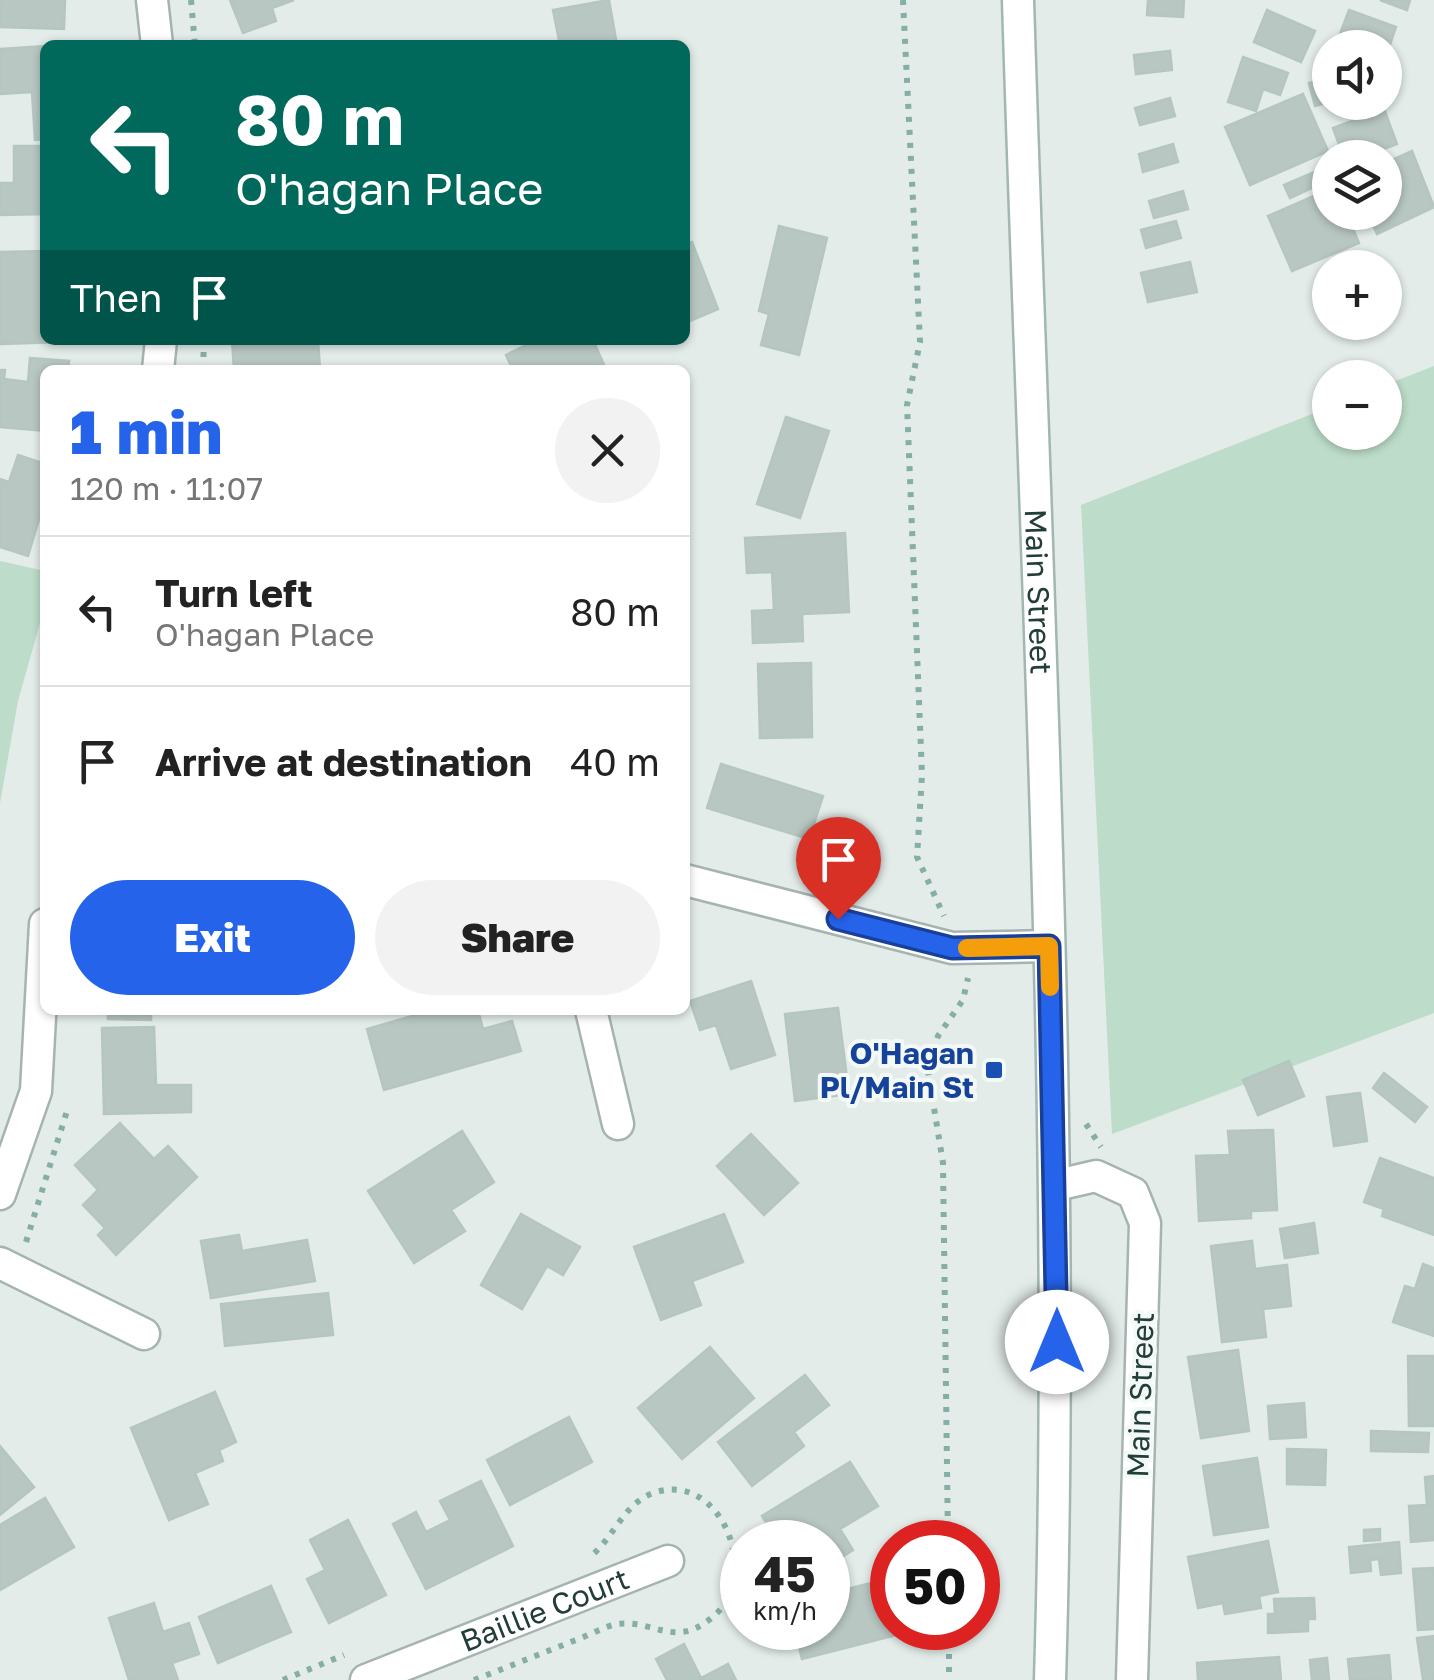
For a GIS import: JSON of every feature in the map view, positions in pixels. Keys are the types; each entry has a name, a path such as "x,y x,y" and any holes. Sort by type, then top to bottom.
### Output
{"street":[{"path":"152,0 156,40"},
{"name":"Main Street","path":"1018,0 1057,1185 1057,1460 1050,1680"},
{"path":"690,881 958,948 1049,946"},
{"path":"0,1194 36,1092 40,1015"},
{"path":"591,1015 618,1124"},
{"name":"Main Street","path":"1057,1185 1096,1176 1133,1193 1145,1223 1132,1680"},
{"path":"0,1263 144,1334"},
{"name":"Baillie Court","path":"366,1680 668,1562"}],"path":[{"path":"191,0 195,40"},
{"path":"903,0 920,342 908,406 915,677 922,775 917,857 958,948 968,980 963,1000 938,1036 927,1065 943,1163 948,1520"},
{"path":"948,1650 949,1680"}],"green space":[{"path":"1434,366 1434,1013 1112,1134 1081,505 1312,414 1312,450 1402,450 1402,378"},
{"path":"0,561 40,570 40,623 18,701 0,803"}],"building":[{"path":"0,0 65,0 64,29 0,27"},
{"path":"230,0 294,0 272,8 276,21 243,33"},
{"path":"609,0 616,40 559,40 553,10"},
{"path":"1148,0 1184,0 1183,17 1147,15"},
{"path":"1380,0 1410,0 1407,10"},
{"path":"1267,10 1313,30 1301,62 1254,42"},
{"path":"1349,10 1396,27 1395,30 1341,30"},
{"path":"40,46 40,140 35,140 32,92 0,94 0,49"},
{"path":"1170,51 1172,70 1136,74 1134,55"},
{"path":"1243,57 1288,73 1280,95 1263,89 1256,111 1228,102"},
{"path":"1303,94 1323,140 1312,140 1312,158 1250,185 1225,127"},
{"path":"1170,98 1175,116 1140,125 1135,108"},
{"path":"1354,120 1388,120 1396,140 1337,140 1333,128"},
{"path":"1173,144 1178,162 1143,172 1139,154"},
{"path":"14,146 40,146 40,214 0,215 0,183 14,183"},
{"path":"1412,151 1434,207 1402,222 1402,155"},
{"path":"1312,173 1312,188 1290,198 1284,185"},
{"path":"1183,191 1188,209 1154,218 1149,201"},
{"path":"1312,197 1312,230 1354,230 1359,243 1342,250 1312,250 1312,263 1292,271 1268,216"},
{"path":"1176,221 1181,238 1146,248 1141,230"},
{"path":"779,226 827,238 799,355 761,345 769,314 759,311"},
{"path":"690,243 718,309 690,321"},
{"path":"40,251 40,343 0,344 0,252"},
{"path":"1190,262 1197,292 1148,302 1141,273"},
{"path":"232,345 318,345 320,365 234,365"},
{"path":"526,345 595,345 604,365 511,365 506,355"},
{"path":"30,358 69,361 69,365 40,365 40,431 0,427 0,370 5,370 4,379 28,382"},
{"path":"786,417 829,431 800,518 757,504"},
{"path":"18,455 40,462 40,516 28,556 0,547 0,479 9,482"},
{"path":"845,533 849,612 802,614 803,641 753,643 752,611 774,610 772,572 747,573 745,538"},
{"path":"811,663 812,737 760,738 758,664"},
{"path":"721,764 823,796 809,839 707,808"},
{"path":"751,981 775,1055 731,1069 716,1025 700,1030 690,1001"},
{"path":"838,1008 849,1094 795,1101 785,1014"},
{"path":"108,1015 151,1015 151,1020 108,1019"},
{"path":"416,1015 479,1015 483,1029 512,1021 521,1051 384,1090 367,1029"},
{"path":"154,1027 156,1085 191,1085 191,1112 104,1114 102,1028"},
{"path":"1289,1061 1304,1096 1258,1115 1243,1080"},
{"path":"1384,1073 1427,1107 1415,1122 1373,1088"},
{"path":"1360,1093 1367,1141 1334,1146 1327,1097"},
{"path":"120,1123 154,1159 168,1146 197,1177 116,1255 98,1235 105,1228 83,1205 98,1190 75,1165"},
{"path":"1273,1130 1277,1210 1251,1211 1251,1218 1199,1221 1196,1156 1230,1155 1228,1131"},
{"path":"462,1131 494,1182 451,1210 465,1231 414,1263 368,1191"},
{"path":"751,1134 798,1183 764,1215 717,1166"},
{"path":"1380,1158 1434,1178 1434,1235 1382,1216 1384,1209 1364,1202"},
{"path":"521,1214 580,1247 563,1275 547,1266 522,1309 481,1285"},
{"path":"724,1214 743,1262 692,1281 701,1305 661,1320 634,1247"},
{"path":"1314,1223 1318,1253 1285,1258 1280,1229"},
{"path":"239,1235 242,1251 307,1240 315,1281 211,1298 201,1241"},
{"path":"1252,1241 1255,1269 1287,1265 1291,1306 1263,1309 1266,1337 1222,1342 1211,1246"},
{"path":"1423,1264 1434,1268 1434,1336 1393,1322 1405,1286 1415,1289"},
{"path":"328,1293 333,1335 225,1346 221,1304"},
{"path":"710,1347 754,1398 682,1459 638,1408"},
{"path":"1238,1350 1249,1431 1201,1438 1188,1357"},
{"path":"1408,1356 1434,1356 1434,1426 1409,1426"},
{"path":"805,1375 829,1405 794,1432 804,1446 752,1486 718,1442"},
{"path":"215,1392 236,1442 219,1450 223,1461 195,1473 208,1504 169,1520 131,1428"},
{"path":"1304,1403 1306,1437 1270,1439 1268,1406"},
{"path":"569,1417 592,1462 510,1505 487,1460"},
{"path":"1371,1431 1429,1433 1428,1452 1371,1451"},
{"path":"0,1446 34,1487 0,1515"},
{"path":"1287,1449 1326,1450 1325,1485 1287,1484"},
{"path":"1257,1458 1268,1527 1214,1535 1203,1466"},
{"path":"850,1462 878,1506 850,1523 764,1520 762,1516"},
{"path":"1434,1476 1434,1540 1411,1542 1409,1506 1427,1505 1425,1477"},
{"path":"481,1481 513,1546 426,1589 393,1524 416,1512 426,1532 450,1520 440,1501"},
{"path":"45,1498 74,1547 0,1590 0,1525"},
{"path":"348,1520 386,1595 329,1623 307,1579 325,1570 310,1540"},
{"path":"1380,1529 1380,1540 1364,1541 1364,1530"},
{"path":"1268,1541 1278,1592 1259,1596 1261,1608 1225,1614 1223,1603 1198,1608 1188,1557"},
{"path":"1399,1542 1401,1573 1381,1575 1379,1559 1370,1560 1371,1571 1351,1573 1349,1547"},
{"path":"1434,1568 1434,1629 1418,1630 1413,1569"},
{"path":"870,1583 870,1642 850,1647 850,1588"},
{"path":"271,1586 291,1632 218,1663 199,1617"},
{"path":"1314,1598 1315,1619 1308,1619 1308,1631 1268,1633 1268,1614 1275,1614 1274,1599"},
{"path":"154,1603 163,1632 189,1623 199,1654 172,1663 178,1680 129,1680 109,1618"},
{"path":"1434,1636 1434,1680 1423,1680 1417,1638"},
{"path":"684,1644 701,1678 728,1664 736,1680 667,1680 656,1659"},
{"path":"800,1650 837,1650 802,1659"},
{"path":"1389,1655 1391,1680 1350,1679 1348,1659"},
{"path":"1279,1657 1281,1680 1198,1680 1197,1663"},
{"path":"1327,1658 1329,1680 1312,1680 1310,1660"}],"slow traffic":[{"path":"967,948 1049,946 1050,987"}],"place":[{"name":"O'Hagan Pl/Main St","path":"994,1070"}],"route":[{"path":"838,919 952,948 1049,946 1057,1185 1057,1342"}]}
